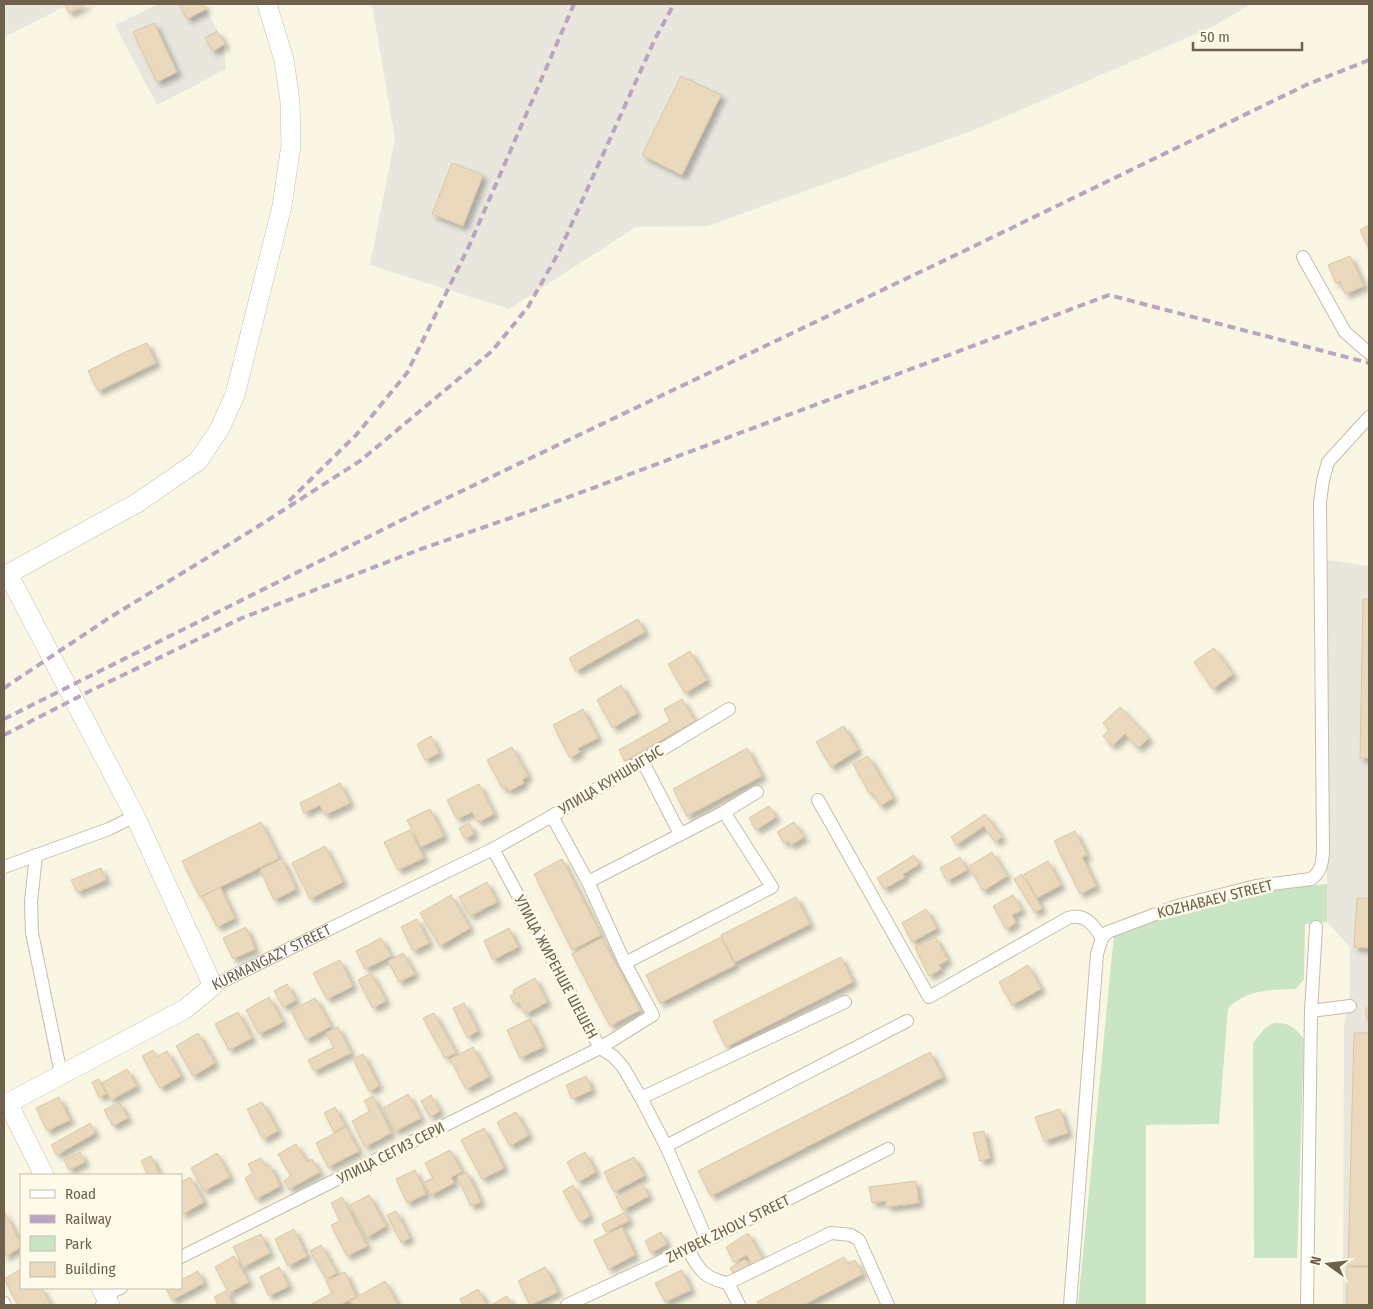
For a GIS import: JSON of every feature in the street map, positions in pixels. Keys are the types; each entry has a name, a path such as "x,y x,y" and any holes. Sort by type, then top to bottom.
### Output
{"main road":[{"path":"213,986 135,816 6,575 137,503 198,461 219,430 235,395 282,206 291,145 290,100 284,60 267,4"},
{"name":"KURMANGAZY STREET","path":"5,1101 185,1010 213,986"},
{"path":"5,1101 43,1174"}],"street":[{"path":"1303,257 1345,332 1369,353"},
{"name":"KOZHABAEV STREET","path":"1102,938 1108,932 1122,926 1177,906 1256,886 1310,879 1320,869 1323,852 1320,502 1322,480 1328,462 1369,417"},
{"name":"УЛИЦА КУНШЫГЫС","path":"493,849 552,816 729,709"},
{"path":"642,762 680,834"},
{"path":"588,882 724,812 758,792"},
{"path":"818,800 929,997 1074,916 1083,916 1094,926 1102,938 1096,954 1070,1305"},
{"path":"552,816 588,882 626,962 772,887 724,812"},
{"path":"4,867 109,829 135,816"},
{"name":"KURMANGAZY STREET","path":"213,986 493,849"},
{"name":"УЛИЦА ЖИРЕНШЕ ШЕШЕН","path":"493,849 600,1048 613,1056 623,1066 641,1098 666,1146 707,1240"},
{"path":"36,855 31,902 32,933 61,1074"},
{"path":"1307,1305 1311,1010 1316,927"},
{"name":"УЛИЦА СЕГИЗ СЕРИ","path":"182,1257 600,1048 653,1015 626,962"},
{"path":"641,1098 845,1002"},
{"path":"1311,1010 1350,1006"},
{"path":"666,1146 907,1021"},
{"name":"ZHYBEK ZHOLY STREET","path":"566,1305 707,1240 888,1149"},
{"path":"688,1249 697,1267 718,1281 728,1283 832,1233 851,1235 859,1240 883,1304"},
{"path":"728,1283 739,1305"}],"shaded area":[{"path":"4,4 69,4 4,37"},
{"path":"158,4 203,4 223,41 226,69 157,105 115,25"},
{"path":"372,4 1251,4 1214,26 974,130 708,226 636,227 509,309 370,265 395,139"},
{"path":"1327,560 1369,566 1369,1305 1343,1305 1344,1025 1350,992 1350,947 1327,922"}],"green space":[{"path":"1327,884 1327,922 1305,924 1304,979 1296,989 1268,990 1251,994 1243,997 1228,1008 1219,1124 1146,1125 1146,1305 1078,1305 1114,934 1247,891"},
{"path":"1274,1023 1292,1026 1304,1039 1297,1258 1254,1258 1253,1043 1265,1028"}],"building":[{"path":"64,4 87,4 69,13"},
{"path":"179,4 203,4 206,9 187,19"},
{"path":"154,23 177,72 157,82 133,32"},
{"path":"217,31 225,44 213,51 205,38"},
{"path":"681,76 721,95 682,175 642,155"},
{"path":"452,163 483,175 463,226 432,214"},
{"path":"1369,225 1369,249 1360,230"},
{"path":"1350,256 1364,286 1345,294 1340,281 1336,283 1328,265"},
{"path":"147,343 156,363 98,391 88,371"},
{"path":"1363,599 1369,599 1369,758 1360,758"},
{"path":"638,619 645,632 576,671 569,658"},
{"path":"1214,648 1233,674 1213,689 1194,662"},
{"path":"690,651 707,680 685,693 668,664"},
{"path":"621,685 637,713 613,728 597,700"},
{"path":"682,699 695,721 625,761 619,750 670,721 664,709"},
{"path":"1120,707 1149,738 1138,748 1125,734 1112,746 1103,736 1109,730 1103,723"},
{"path":"583,709 598,738 578,748 580,752 570,758 553,725"},
{"path":"844,726 858,750 831,767 816,742"},
{"path":"431,736 439,753 425,760 417,744"},
{"path":"512,747 528,776 522,780 524,783 509,791 507,787 503,789 487,760"},
{"path":"747,748 762,776 687,816 673,789"},
{"path":"868,756 893,798 880,806 873,793 870,794 853,764"},
{"path":"340,783 350,803 325,815 320,805 304,813 300,803"},
{"path":"479,784 494,814 478,822 472,812 457,819 447,800"},
{"path":"769,806 776,817 756,830 749,818"},
{"path":"430,809 444,836 421,847 407,820"},
{"path":"985,814 1002,837 995,842 984,826 956,845 951,837"},
{"path":"261,822 279,858 200,897 182,861"},
{"path":"794,822 804,837 791,845 788,841 784,843 777,832"},
{"path":"469,823 474,834 465,839 459,828"},
{"path":"410,830 424,858 398,870 384,842"},
{"path":"1075,831 1087,855 1082,857 1096,886 1080,894 1054,841"},
{"path":"325,846 343,882 310,899 292,863"},
{"path":"992,852 1007,876 983,891 969,866"},
{"path":"914,855 919,864 903,874 905,877 884,889 877,878"},
{"path":"960,857 967,870 947,881 940,868"},
{"path":"282,859 296,889 274,900 260,870"},
{"path":"562,859 601,935 572,950 534,874"},
{"path":"1048,861 1061,885 1037,898 1024,874"},
{"path":"101,868 106,880 77,892 71,880"},
{"path":"1022,874 1042,908 1035,913 1014,879"},
{"path":"487,882 497,902 470,916 459,897"},
{"path":"220,887 235,918 217,927 202,897"},
{"path":"451,895 470,928 440,946 420,913"},
{"path":"1013,895 1022,910 1012,915 1016,923 1006,929 993,906"},
{"path":"796,897 810,924 735,962 721,935"},
{"path":"1357,898 1369,899 1369,948 1354,947"},
{"path":"926,909 937,928 912,942 902,923"},
{"path":"417,919 429,943 413,951 401,927"},
{"path":"246,927 255,949 233,959 223,938"},
{"path":"509,928 518,947 493,960 484,941"},
{"path":"721,937 735,965 660,1003 646,975"},
{"path":"935,937 948,960 939,965 941,969 929,976 915,948"},
{"path":"381,938 391,956 365,969 356,951"},
{"path":"602,938 640,1010 610,1026 572,954"},
{"path":"403,953 415,974 399,982 388,961"},
{"path":"841,957 853,982 726,1047 713,1021"},
{"path":"340,960 353,986 327,999 313,973"},
{"path":"1028,965 1041,989 1012,1005 999,982"},
{"path":"371,973 386,1001 373,1008 358,980"},
{"path":"535,978 547,1002 525,1014 519,1002 514,1004 510,996 514,994 513,990"},
{"path":"287,984 296,1000 283,1007 274,991"},
{"path":"269,997 283,1022 259,1034 246,1010"},
{"path":"315,998 331,1026 306,1040 291,1011"},
{"path":"464,1003 478,1031 467,1037 453,1008"},
{"path":"1366,1008 1369,1008 1369,1018 1366,1018"},
{"path":"238,1012 252,1038 229,1050 215,1024"},
{"path":"434,1013 456,1053 445,1058 423,1018"},
{"path":"530,1019 543,1047 520,1058 507,1030"},
{"path":"338,1027 351,1053 314,1071 308,1060 334,1047 326,1033"},
{"path":"198,1033 215,1063 193,1076 176,1046"},
{"path":"1354,1033 1369,1033 1369,1266 1348,1266"},
{"path":"473,1047 489,1077 466,1089 450,1059"},
{"path":"153,1050 157,1057 167,1051 181,1076 160,1088 142,1056"},
{"path":"930,1052 943,1077 711,1196 698,1171"},
{"path":"363,1054 379,1086 369,1091 353,1059"},
{"path":"127,1069 137,1086 111,1100 102,1083"},
{"path":"586,1076 592,1090 572,1099 566,1085"},
{"path":"99,1079 106,1094 99,1097 92,1082"},
{"path":"408,1094 421,1118 395,1131 383,1108"},
{"path":"431,1095 440,1111 430,1117 421,1101"},
{"path":"373,1096 391,1133 365,1147 352,1121 370,1111 364,1101"},
{"path":"59,1097 70,1120 47,1131 36,1108"},
{"path":"119,1102 128,1118 113,1126 104,1110"},
{"path":"262,1102 278,1131 263,1139 247,1109"},
{"path":"335,1107 345,1126 334,1132 324,1113"},
{"path":"1060,1109 1068,1133 1044,1141 1035,1117"},
{"path":"516,1112 529,1135 510,1146 497,1122"},
{"path":"90,1123 95,1133 57,1155 51,1145"},
{"path":"346,1127 359,1151 328,1167 316,1143"},
{"path":"484,1128 504,1168 482,1179 461,1140"},
{"path":"984,1131 990,1158 980,1161 973,1133"},
{"path":"296,1144 307,1162 312,1159 320,1172 289,1189 284,1181 291,1176 278,1154"},
{"path":"450,1150 462,1172 451,1177 454,1183 431,1195 424,1182 433,1178 425,1163"},
{"path":"80,1152 85,1162 69,1170 64,1160"},
{"path":"585,1152 596,1172 578,1182 567,1162"},
{"path":"217,1153 230,1177 204,1191 191,1168"},
{"path":"151,1156 160,1174 148,1174 141,1161"},
{"path":"634,1157 644,1176 614,1192 604,1172"},
{"path":"261,1158 266,1167 270,1165 280,1186 256,1199 245,1178 253,1173 248,1164"},
{"path":"415,1170 426,1194 407,1203 396,1179"},
{"path":"467,1172 481,1202 471,1206 457,1177"},
{"path":"190,1177 204,1202 182,1214 182,1181"},
{"path":"916,1181 919,1203 886,1207 886,1201 872,1203 869,1187"},
{"path":"642,1184 649,1196 623,1210 616,1197"},
{"path":"573,1185 590,1216 580,1222 563,1191"},
{"path":"369,1195 386,1226 367,1237 350,1205"},
{"path":"342,1197 367,1246 347,1256 331,1225 340,1221 331,1203"},
{"path":"4,1211 20,1242 20,1248 4,1257"},
{"path":"396,1211 410,1238 401,1242 387,1215"},
{"path":"625,1212 629,1221 606,1232 602,1224"},
{"path":"622,1227 635,1255 608,1269 594,1240"},
{"path":"294,1229 307,1256 288,1266 275,1239"},
{"path":"661,1232 667,1244 651,1253 645,1241"},
{"path":"748,1233 764,1261 753,1267 747,1255 734,1262 726,1247"},
{"path":"261,1234 270,1253 243,1267 233,1247"},
{"path":"321,1245 337,1273 326,1279 310,1251"},
{"path":"234,1256 249,1282 229,1293 215,1267"},
{"path":"844,1257 848,1264 855,1260 863,1274 803,1305 759,1305 757,1302"},
{"path":"745,1259 750,1267 735,1276 730,1268"},
{"path":"279,1267 289,1286 269,1296 260,1277"},
{"path":"545,1267 558,1292 530,1305 518,1281"},
{"path":"1347,1267 1369,1267 1369,1305 1347,1305"},
{"path":"20,1270 20,1289 42,1289 51,1305 18,1305 4,1279"},
{"path":"682,1270 691,1290 665,1302 655,1283"},
{"path":"198,1271 204,1283 172,1300 166,1289 182,1289 182,1279"},
{"path":"345,1272 356,1297 339,1305 310,1305 332,1293 326,1281"},
{"path":"385,1281 398,1305 353,1305 350,1301"},
{"path":"478,1289 487,1305 463,1305 460,1299"},
{"path":"226,1291 233,1305 218,1305 214,1297"},
{"path":"507,1296 512,1305 491,1305"}],"railway":[{"path":"289,501 357,434 407,373 470,244 574,4"},
{"path":"4,688 109,618 360,461 492,351 528,307 559,252 655,39 674,4"},
{"path":"4,719 422,510 1306,85 1369,60"},
{"path":"4,735 92,690 242,618 421,549 542,507 1109,295 1369,363"}]}
